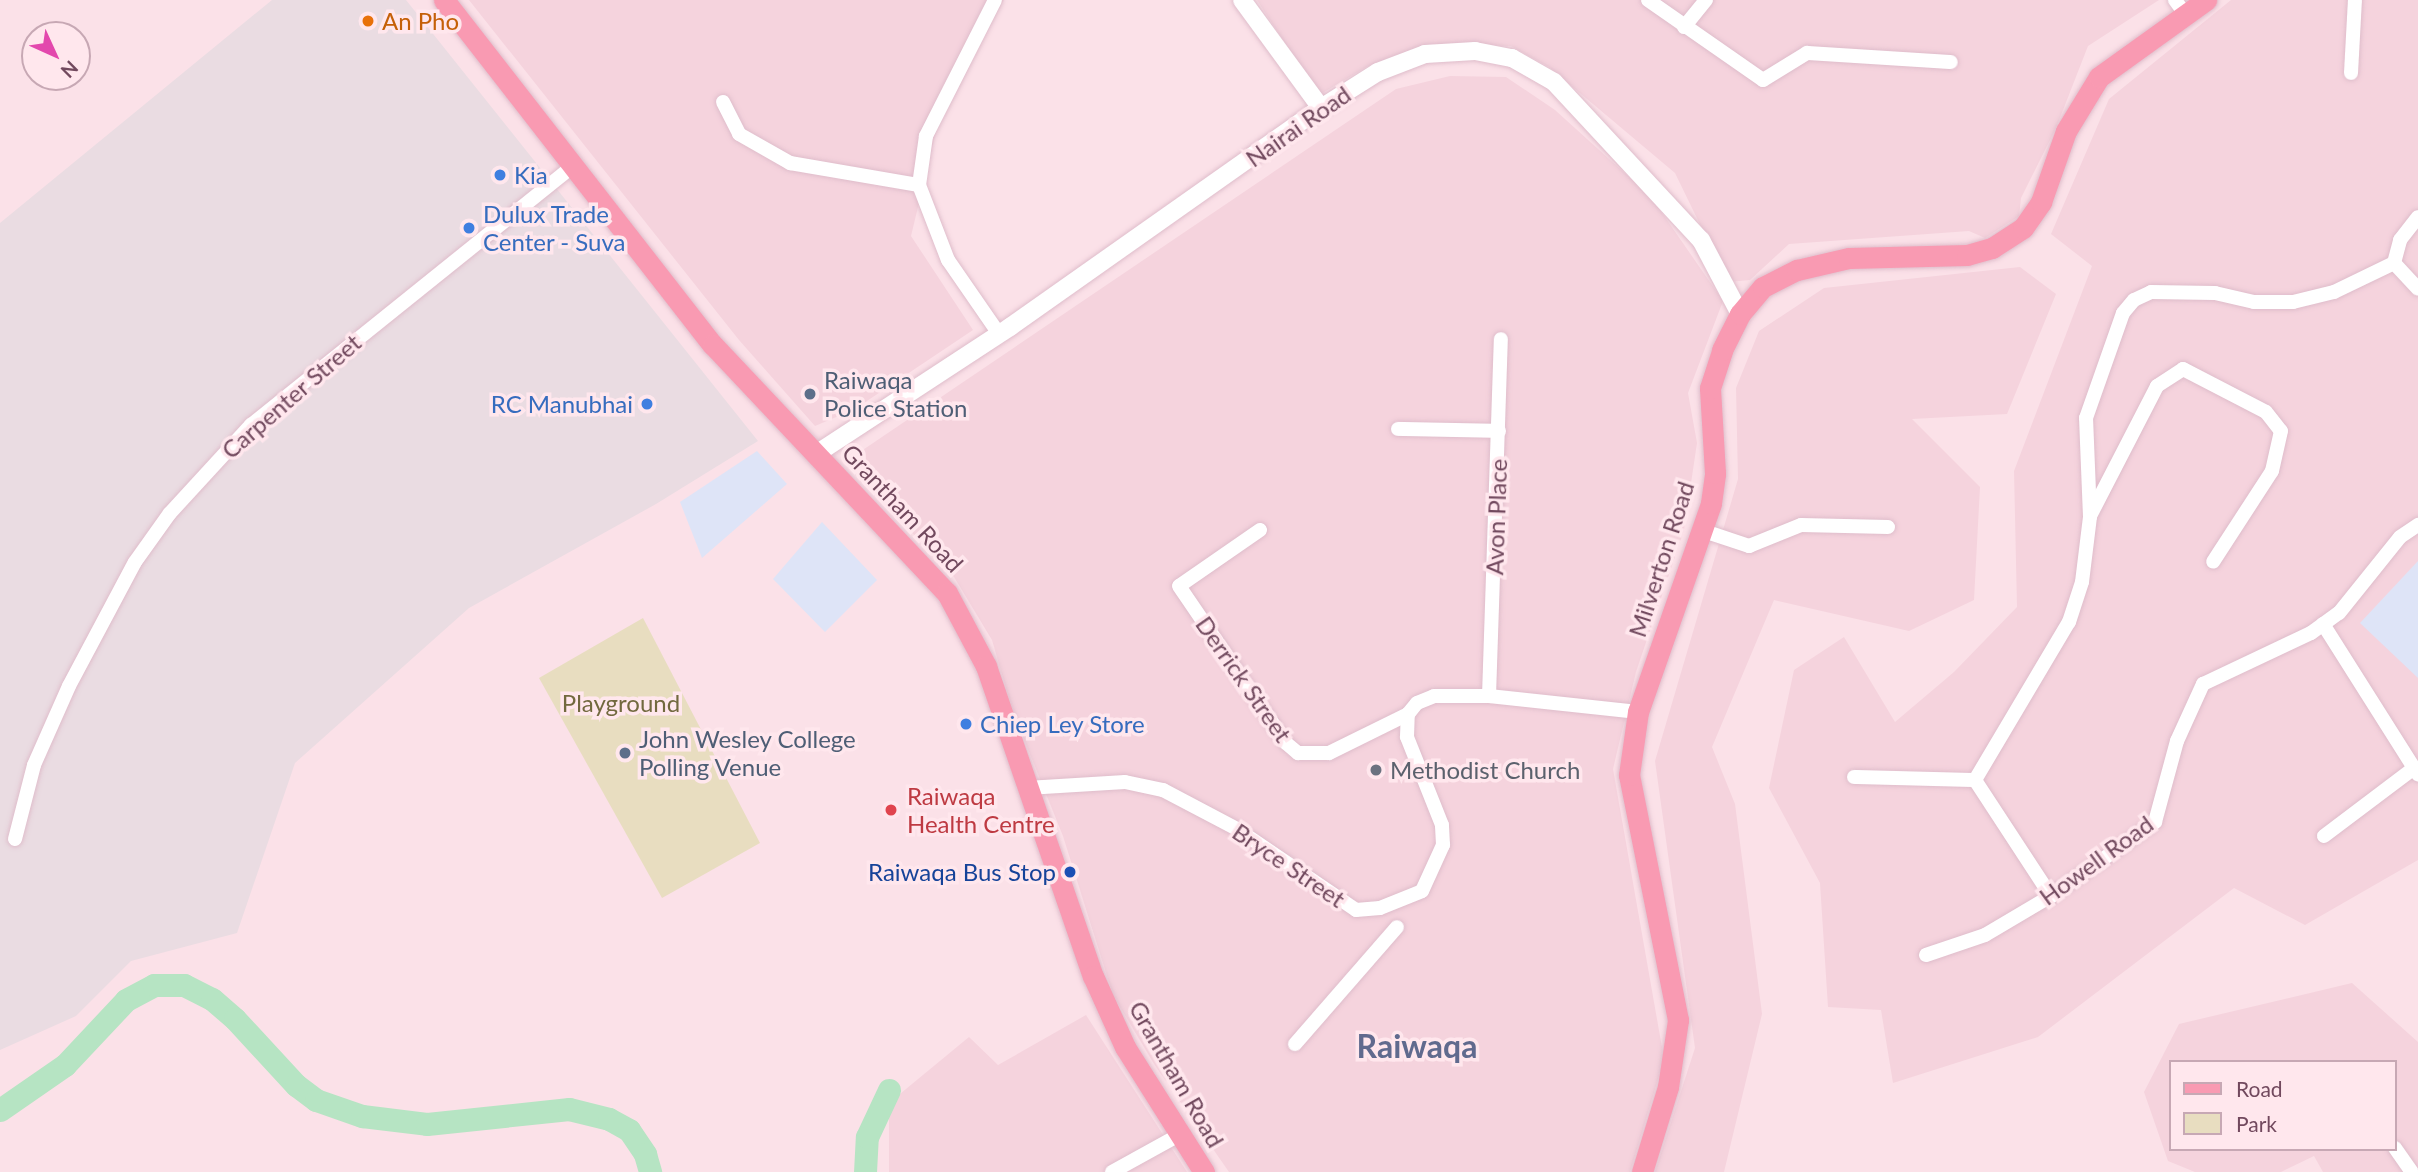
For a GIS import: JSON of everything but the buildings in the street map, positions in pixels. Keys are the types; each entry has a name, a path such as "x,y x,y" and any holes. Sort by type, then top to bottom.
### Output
{"main road":[{"name":"Grantham Road","path":"444,0 713,345 947,593 986,666 1093,976 1125,1047 1204,1172"},
{"name":"Milverton Road","path":"1642,1172 1668,1087 1678,1020 1629,775 1638,712 1701,530 1715,473 1710,388 1740,314 1763,288 1797,270 1849,258 1967,255 1993,248 2023,228 2040,202 2066,131 2099,77 2180,7 2206,0"}],"street":[{"path":"995,0 926,136 919,185 948,260 999,334"},
{"path":"1242,0 1321,108"},
{"path":"1648,0 1763,80 1807,53 1951,62"},
{"path":"1684,27 1706,0"},
{"path":"2351,73 2355,0"},
{"name":"Nairai Road","path":"816,453 999,334 1321,108 1378,72 1425,54 1475,51 1512,58 1554,82 1701,240 1740,314"},
{"path":"723,102 739,134 790,163 919,185"},
{"name":"Carpenter Street","path":"15,839 34,765 59,706 125,581 170,513 251,425 573,166"},
{"path":"1975,780 2068,622 2082,582 2090,517 2086,418 2123,313 2134,300 2151,292 2293,302 2334,292 2394,263 2400,240 2418,217"},
{"path":"2394,263 2418,289"},
{"name":"Avon Place","path":"1489,696 1501,339"},
{"path":"2090,517 2157,386 2183,369 2266,412 2281,431 2272,471 2213,562"},
{"path":"1398,429 1499,431"},
{"path":"1701,530 1749,546 1801,525 1888,527"},
{"name":"Howell Road","path":"1926,955 1986,934 2051,896 2155,822 2177,741 2203,684 2323,624 2339,613 2400,537 2418,525"},
{"name":"Derrick Street","path":"1260,530 1179,586 1286,743 1298,753 1329,753 1408,714"},
{"path":"2323,624 2416,771 2324,836"},
{"path":"1408,714 1417,703 1434,696 1489,696 1638,712"},
{"name":"Bryce Street","path":"1027,788 1125,782 1163,790 1237,829 1356,910 1380,908 1422,891 1443,845 1439,816 1407,737 1408,714"},
{"path":"1854,776 1975,780"},
{"path":"1975,780 2051,896"},
{"path":"1295,1044 1397,927"},
{"path":"1112,1172 1179,1135"},
{"path":"2397,1151 2412,1172"}],"shaded area":[{"path":"272,0 406,0 758,441 656,504 469,608 295,763 237,933 131,961 76,1016 0,1050 0,223"},
{"path":"469,0 1004,0 957,75 936,132 911,236 973,330 855,409 815,426 739,340"},
{"path":"1257,0 2159,0 2088,46 2056,128 2021,198 2019,216 1985,238 1969,231 1789,244 1750,280 1728,282 1675,173 1549,67 1511,46 1429,44 1368,66 1319,95"},
{"path":"2231,0 2418,0 2418,860 2305,925 2234,888 2038,1037 1893,1083 1881,1010 1828,1007 1820,883 1769,788 1794,670 1844,637 1895,722 1954,672 2017,607 2014,471 2092,266 2051,234 2109,99"},
{"path":"1450,76 1506,77 1555,110 1651,197 1723,301 1688,393 1697,443 1684,530 1636,672 1613,769 1664,1059 1630,1172 1229,1172 1154,1064 1113,995 1063,836 1013,712 992,640 954,577 845,462 1396,89"},
{"path":"2020,267 2056,294 2007,414 1912,419 1980,487 1974,600 1909,631 1774,600 1712,747 1735,804 1762,1014 1724,1172 1655,1172 1695,1048 1655,761 1738,479 1736,388 1759,331 1824,288"},
{"path":"757,451 787,484 702,558 680,502"},
{"path":"822,522 877,580 825,632 773,579"},
{"path":"2418,561 2418,678 2360,623"},
{"path":"2352,983 2418,1042 2418,1172 2323,1172 2314,1156 2281,1172 2195,1172 2168,1161 2144,1092 2179,1024"},
{"path":"1086,1015 1187,1172 889,1172 889,1103 969,1037 998,1065"}],"green space":[{"name":"Playground","path":"643,618 760,843 662,898 539,678"}],"waterway":[{"path":"0,1110 65,1065 126,1000 154,985 184,985 212,999 235,1019 296,1085 316,1100 362,1116 427,1124 569,1109 609,1119 629,1130 645,1154 650,1172"},
{"path":"865,1172 867,1137 889,1090"}],"place":[{"name":"An Pho","path":"368,21"},
{"name":"Kia","path":"500,175"},
{"name":"Dulux Trade Center - Suva","path":"469,228"},
{"name":"Raiwaqa Police Station","path":"810,394"},
{"name":"RC Manubhai","path":"647,404"},
{"name":"Chiep Ley Store","path":"966,724"},
{"name":"John Wesley College Polling Venue","path":"625,753"},
{"name":"Methodist Church","path":"1376,770"},
{"name":"Raiwaqa Health Centre","path":"891,810"},
{"name":"Raiwaqa Bus Stop","path":"1070,872"}],"district":[{"name":"Raiwaqa","path":"1417,1046"}]}
